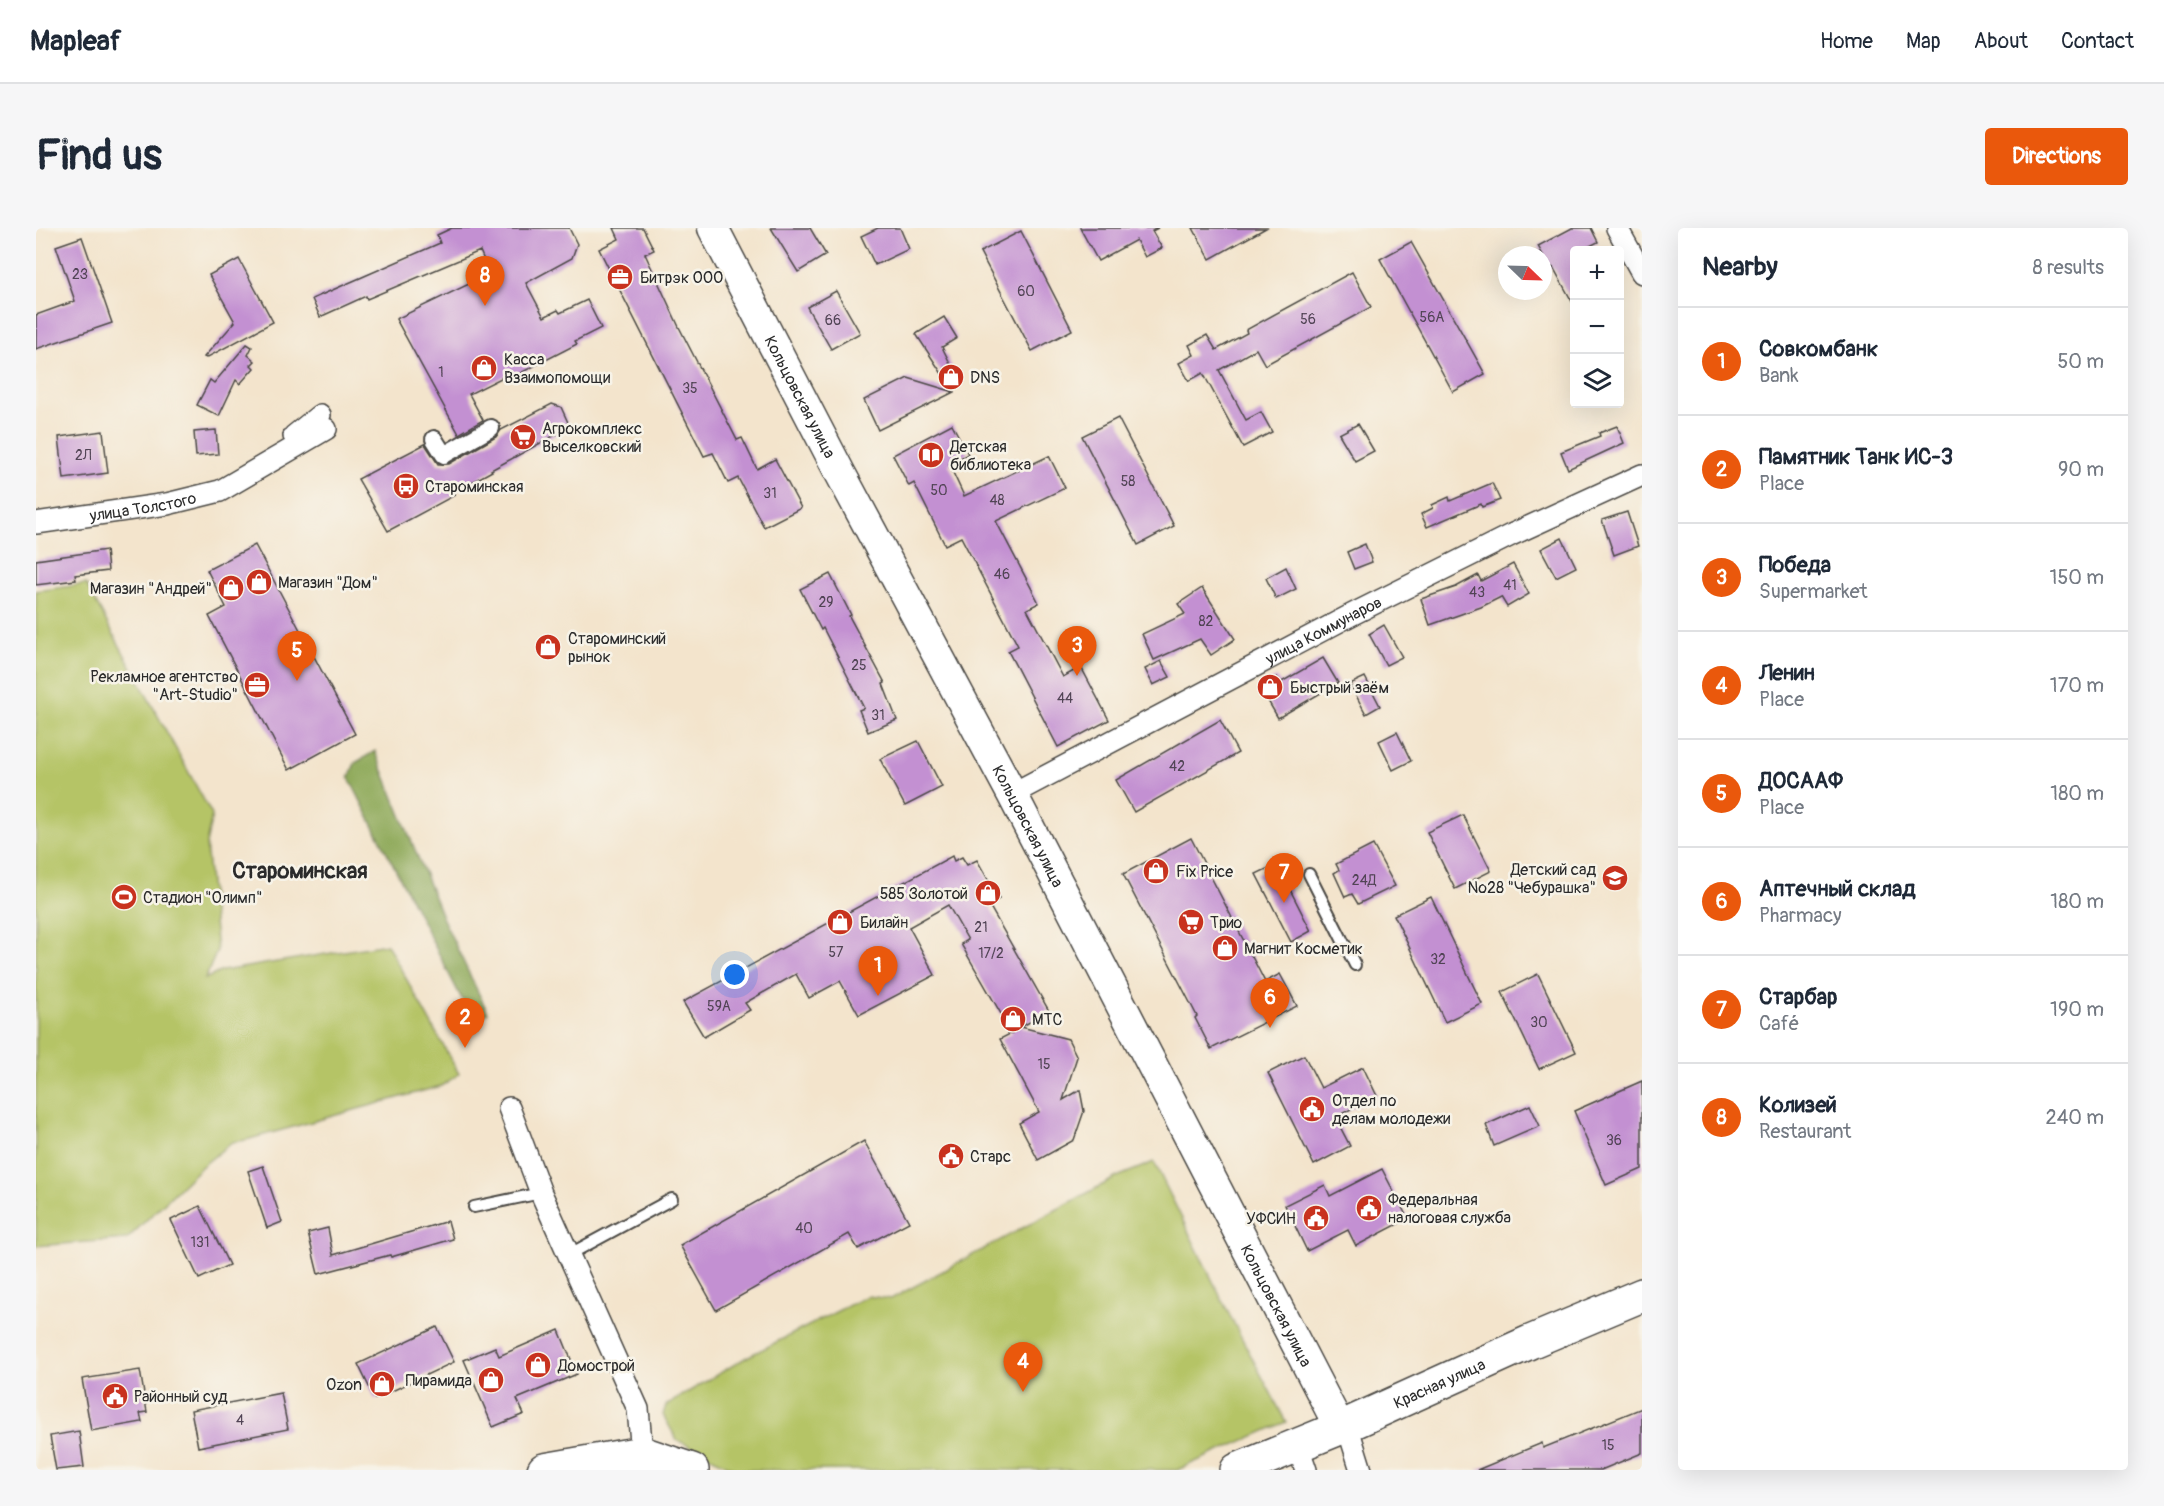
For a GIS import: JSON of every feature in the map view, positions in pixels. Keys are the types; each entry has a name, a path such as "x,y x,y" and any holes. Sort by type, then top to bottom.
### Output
{"main road":[{"name":"Кольцовская улица","path":"713,228 1343,1425"},
{"name":"Красная улица","path":"1237,1470 1302,1457 1343,1425 1642,1295"},
{"path":"544,1470 642,1453 692,1470"}],"street":[{"path":"1617,228 1642,273"},
{"name":"улица Толстого","path":"36,523 166,504 220,491 323,422"},
{"path":"434,438 444,455 491,428"},
{"name":"улица Коммунаров","path":"1012,794 1353,614 1511,535 1642,475"},
{"path":"509,1108 541,1193 638,1409 642,1453"},
{"name":"Кольцовская улица","path":"1343,1425 1361,1470"}],"lane":[{"path":"1309,874 1355,965"},
{"path":"474,1207 541,1193"},
{"path":"570,1254 672,1199"}],"green space":[{"name":"Стадион \"Олимп\"","path":"86,584 212,815 206,844 217,951 205,979 222,971 387,944 459,1074 441,1086 232,1142 201,1167 127,1239 36,1246 36,591"},
{"path":"375,751 443,919 488,1013 473,1021 349,778 355,763"},
{"path":"1154,1162 1229,1314 1286,1422 1177,1470 737,1470 677,1440 663,1415 666,1405 747,1357 867,1296 891,1299 1117,1177"}],"building":[{"path":"452,228 569,228 577,244 572,258 526,283 544,317 558,310 560,313 587,300 601,328 575,341 577,344 509,379 507,375 469,394 483,420 459,434 396,319 490,274 480,251 367,299 366,296 320,317 312,299 440,243 437,235"},
{"path":"614,228 643,228 654,250 645,254 679,327 737,440 742,438 757,469 775,459 801,508 764,527 738,478 728,483 713,453 704,456 599,249 619,239"},
{"path":"771,228 810,228 826,255 798,272"},
{"path":"878,228 900,228 909,249 875,265 861,236"},
{"path":"1080,228 1158,228 1152,231 1162,248 1145,257 1136,240 1098,261"},
{"path":"1193,228 1266,228 1210,259"},
{"path":"1572,228 1591,228 1598,242 1590,246 1570,246 1570,298 1552,267 1552,246 1538,246"},
{"path":"1021,231 1072,330 1032,351 980,252"},
{"path":"82,237 112,323 36,349 36,315 75,301 56,246"},
{"path":"1411,242 1485,374 1453,392 1380,259"},
{"path":"239,259 273,322 206,358 204,357 235,322 209,275"},
{"path":"1352,272 1371,307 1265,365 1256,349 1219,370 1246,420 1261,412 1272,432 1243,447 1203,373 1189,381 1179,363 1194,355 1189,345 1207,335 1216,350 1247,333 1246,330"},
{"path":"836,291 860,333 831,349 807,307"},
{"path":"944,317 957,338 942,347 957,377 948,383 916,334"},
{"path":"247,344 252,347 248,355 255,361 251,365 254,368 240,384 236,380 219,416 197,405 210,380 214,383"},
{"path":"908,378 954,392 878,430 864,400"},
{"path":"552,404 561,407 570,427 491,470 454,492 455,495 388,531 358,479 425,444 438,464 449,464 496,437 501,430"},
{"path":"1118,418 1174,526 1138,545 1082,436"},
{"path":"952,424 968,454 949,464 964,496 1049,456 1065,488 996,521 1039,603 1027,609 1063,677 1081,667 1109,720 1058,747 1008,651 1018,646 961,537 945,545 914,483 909,486 893,455"},
{"path":"1358,424 1374,451 1355,461 1339,434"},
{"path":"1617,426 1624,443 1568,469 1561,452 1600,436 1599,433"},
{"path":"216,430 218,454 196,456 194,432"},
{"path":"103,431 108,473 64,479 59,437"},
{"path":"1492,483 1500,500 1482,507 1481,504 1427,527 1421,514 1433,508 1432,505 1449,497 1450,501"},
{"path":"1627,512 1638,546 1614,555 1602,520"},
{"path":"1562,538 1576,567 1556,577 1541,549"},
{"path":"1365,544 1372,562 1354,569 1347,552"},
{"path":"255,545 355,734 289,770 209,616 226,607 207,570"},
{"path":"106,550 108,571 75,575 76,580 36,585 36,560"},
{"path":"1513,564 1529,594 1507,607 1501,597 1481,607 1430,625 1421,599 1456,587 1478,575 1481,581"},
{"path":"1286,567 1296,589 1276,599 1266,578"},
{"path":"830,574 851,615 849,616 885,683 883,684 897,720 868,732 859,710 864,708 800,589"},
{"path":"1202,588 1235,639 1211,655 1200,639 1154,660 1142,634 1185,614 1178,604"},
{"path":"1384,625 1402,657 1386,665 1369,634"},
{"path":"1323,658 1338,683 1278,718 1260,687 1277,677 1280,683"},
{"path":"1161,661 1170,677 1153,685 1145,669"},
{"path":"1365,677 1380,706 1366,714 1350,684"},
{"path":"1220,720 1238,753 1134,812 1116,780"},
{"path":"1397,732 1411,761 1393,770 1379,741"},
{"path":"918,741 942,787 905,806 880,759"},
{"path":"1463,815 1491,871 1455,889 1427,832"},
{"name":"Трио","path":"1191,838 1265,982 1280,974 1297,1006 1211,1049 1195,1018 1197,1016 1123,874"},
{"path":"1373,845 1395,886 1358,904 1352,894 1345,897 1334,873 1339,870 1336,864"},
{"path":"952,856 954,861 962,857 967,865 977,860 999,899 989,905 1049,1011 1021,1027 1068,1039 1077,1057 1063,1100 1080,1090 1084,1111 1074,1140 1038,1160 1019,1123 1039,1112 1000,1039 1012,1033 961,944 968,940 948,905 909,927 935,975 859,1015 840,981 809,998 796,974 745,1003 750,1010 704,1037 683,1002"},
{"path":"1277,864 1311,931 1291,942 1256,874"},
{"path":"1431,897 1482,1004 1445,1022 1394,915"},
{"path":"1538,974 1576,1052 1539,1069 1502,992"},
{"path":"1304,1055 1321,1088 1363,1067 1377,1096 1335,1117 1350,1146 1314,1165 1268,1073"},
{"path":"1642,1081 1642,1169 1606,1185 1574,1111"},
{"path":"1530,1105 1540,1126 1494,1146 1486,1125"},
{"path":"864,1141 909,1222 858,1249 849,1234 716,1310 680,1245"},
{"path":"263,1166 282,1222 267,1228 248,1171"},
{"path":"1382,1169 1408,1219 1356,1246 1348,1230 1307,1251 1285,1205 1325,1185 1330,1196"},
{"path":"200,1206 229,1265 199,1279 171,1220"},
{"path":"448,1221 453,1239 391,1257 390,1255 318,1274 308,1233 328,1228 333,1255"},
{"path":"437,1327 454,1362 375,1399 358,1364"},
{"path":"559,1330 577,1374 517,1399 524,1414 493,1427 464,1360 495,1347 499,1356"},
{"name":"Районный суд","path":"140,1370 147,1412 140,1413 142,1422 91,1431 82,1379"},
{"path":"281,1393 288,1429 198,1447 191,1410"},
{"path":"1642,1408 1642,1453 1601,1470 1477,1470 1542,1443 1543,1448"},
{"path":"79,1431 84,1467 56,1470 50,1436"}],"place":[{"name":"Битрэк ООО","path":"620,277"},
{"name":"Колизей","path":"485,306"},
{"name":"Касса Взаимопомощи","path":"484,368"},
{"name":"DNS","path":"951,377"},
{"name":"Агрокомплекс Выселковский","path":"523,437"},
{"name":"Детская библиотека","path":"931,455"},
{"name":"Староминская","path":"406,486"},
{"name":"Магазин \"Дом\"","path":"259,582"},
{"name":"Магазин \"Андрей\"","path":"231,588"},
{"name":"Староминский рынок","path":"548,647"},
{"name":"Победа","path":"1077,676"},
{"name":"ДОСААФ","path":"297,681"},
{"name":"Рекламное агентство \"Art-Studio\"","path":"257,685"},
{"name":"Быстрый заём","path":"1270,687"},
{"name":"Fix Price","path":"1156,871"},
{"name":"Детский сад №28 \"Чебурашка\"","path":"1615,878"},
{"name":"585 Золотой","path":"988,893"},
{"name":"Стадион \"Олимп\"","path":"124,897"},
{"name":"Старбар","path":"1284,903"},
{"name":"Билайн","path":"840,922"},
{"name":"Трио","path":"1191,922"},
{"name":"Магнит Косметик","path":"1225,948"},
{"name":"Совкомбанк","path":"878,996"},
{"name":"МТС","path":"1013,1019"},
{"name":"Аптечный склад","path":"1270,1028"},
{"name":"Памятник Танк ИС-3","path":"465,1048"},
{"name":"Отдел по делам молодежи","path":"1312,1109"},
{"name":"Старс","path":"951,1156"},
{"name":"Федеральная налоговая служба","path":"1369,1208"},
{"name":"УФСИН","path":"1316,1218"},
{"name":"Домострой","path":"538,1365"},
{"name":"Пирамида","path":"491,1380"},
{"name":"Ozon","path":"382,1384"},
{"name":"Ленин","path":"1023,1392"},
{"name":"Районный суд","path":"115,1396"}],"district":[{"name":"Староминская","path":"300,870"}]}
